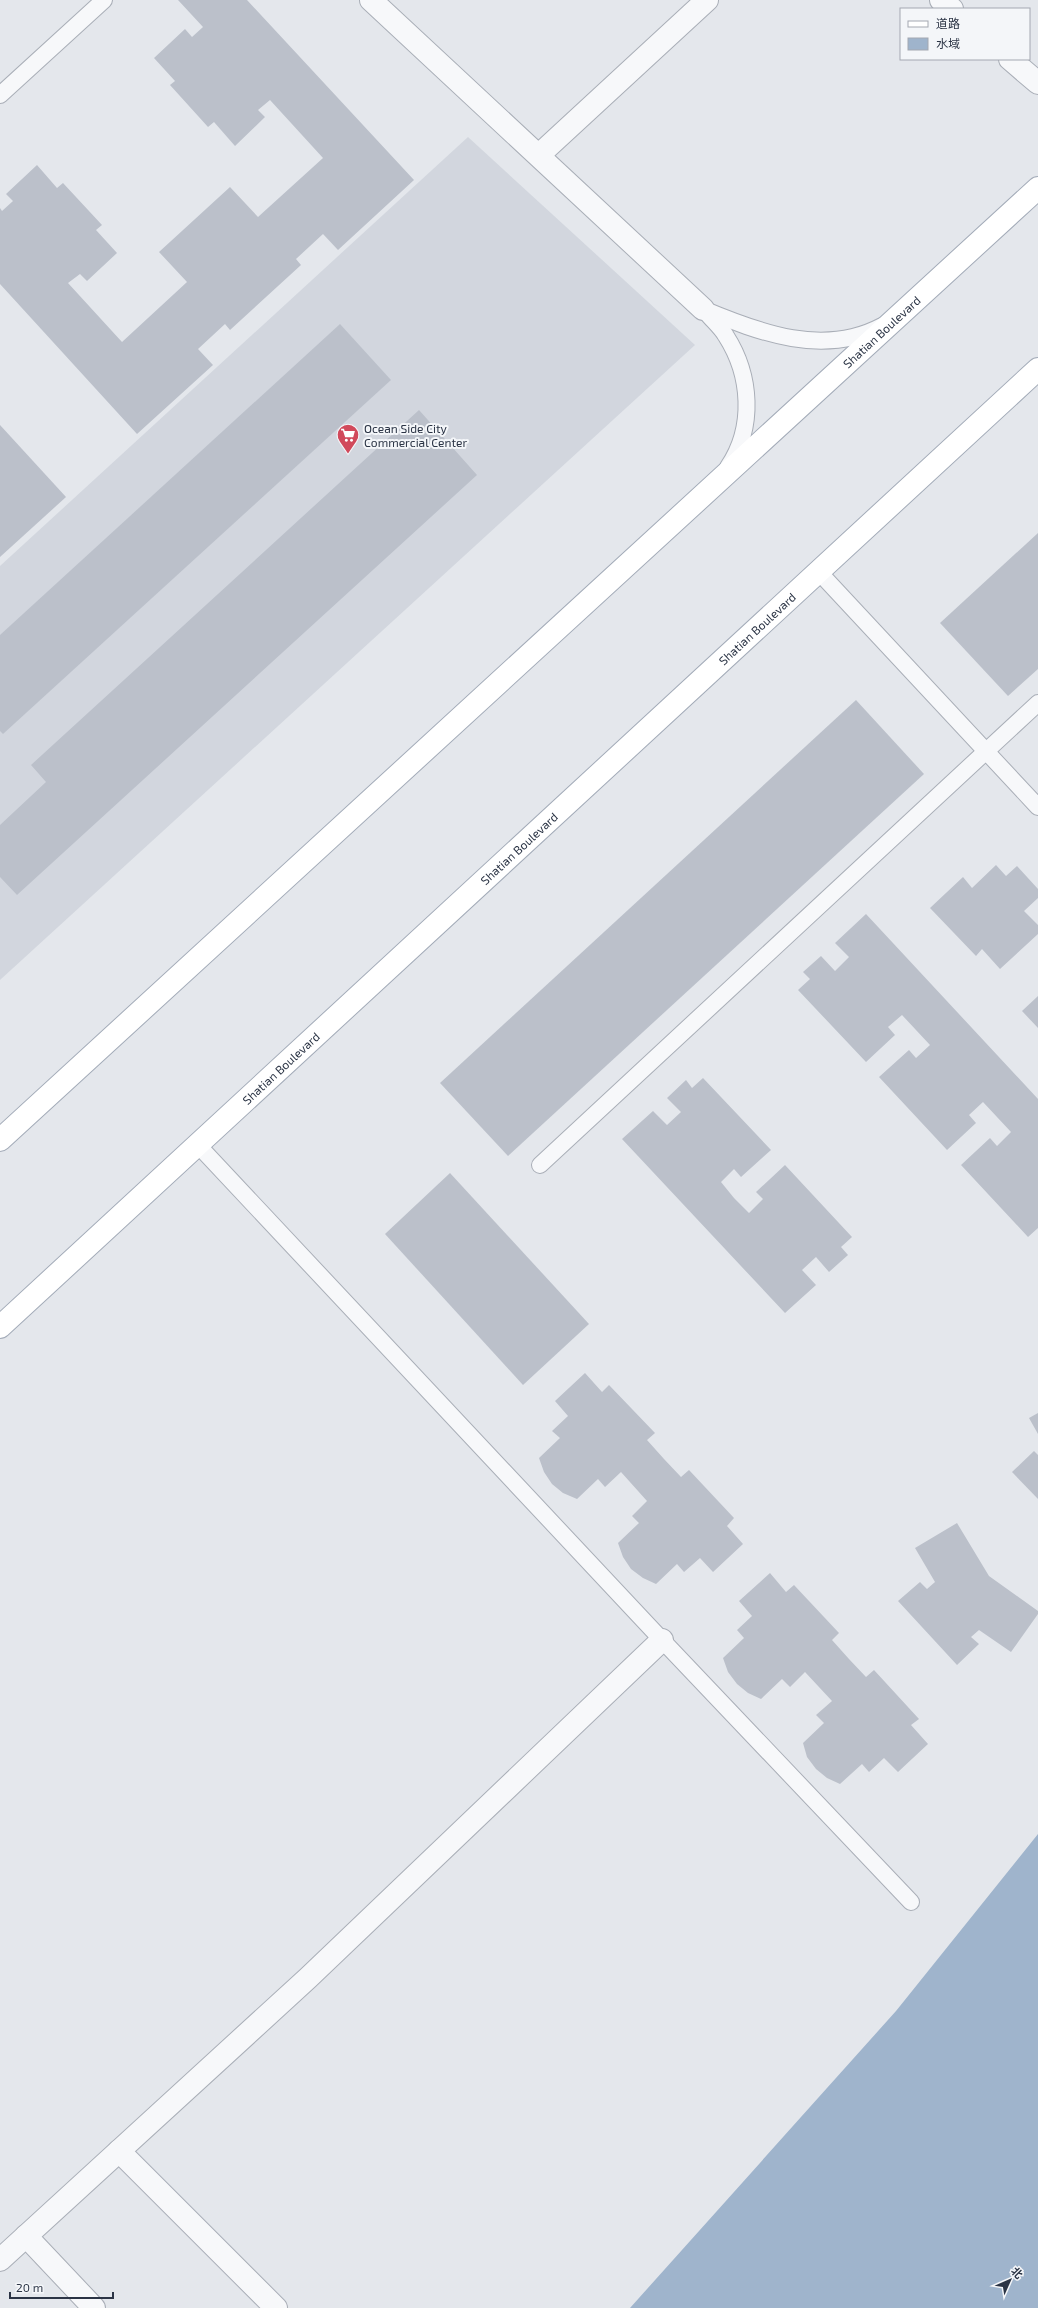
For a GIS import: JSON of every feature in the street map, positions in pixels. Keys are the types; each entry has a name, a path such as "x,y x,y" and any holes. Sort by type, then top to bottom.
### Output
{"main road":[{"name":"Shatian Boulevard","path":"0,1140 1038,188"},
{"name":"Shatian Boulevard","path":"0,1327 1038,369"}],"street":[{"path":"371,0 704,309"},
{"path":"539,155 707,0"},
{"path":"941,0 951,8"},
{"path":"1011,60 1038,83"},
{"path":"0,2260 308,1978 662,1640"},
{"path":"119,2151 276,2308"},
{"path":"26,2236 94,2308"}],"lane":[{"path":"0,95 104,0"},
{"path":"704,309 745,326 772,334 810,341 840,341 872,331 896,318"},
{"path":"704,309 729,341 738,360 748,397 745,430 734,459 717,483"},
{"path":"818,571 1038,807"},
{"path":"540,1165 1038,703"},
{"path":"197,1144 662,1640 911,1902"}],"shaded area":[{"name":"Ocean Side City Commercial Center","path":"468,137 695,345 0,980 0,566"}],"water":[{"path":"1038,1834 1038,2308 630,2308 896,2011"}],"building":[{"path":"178,0 247,0 414,180 338,250 323,234 296,259 301,265 230,330 225,324 198,349 213,365 137,434 0,284 0,208 2,211 13,201 6,194 37,165 57,188 63,183 102,225 96,230 117,253 87,281 80,274 68,283 122,342 187,282 159,252 230,187 258,217 323,158 270,100 258,110 265,117 235,146 214,122 208,127 170,85 175,81 154,58 185,29 192,37 203,27"},
{"path":"340,324 391,380 3,734 0,731 0,635"},
{"path":"419,410 477,475 17,895 0,877 0,825 46,782 31,765"},
{"path":"0,425 66,497 0,557"},
{"path":"1038,533 1038,669 1008,696 940,623"},
{"path":"856,700 924,774 508,1156 440,1083"},
{"path":"996,865 1006,876 1017,866 1038,889 1038,898 1024,911 1038,925 1038,934 1000,969 982,949 976,956 930,908 963,877 972,888"},
{"path":"866,914 1038,1099 1038,1228 1028,1237 961,1165 990,1138 997,1146 1011,1132 983,1102 969,1115 976,1123 947,1150 879,1077 909,1050 916,1058 930,1045 902,1015 888,1027 895,1035 866,1062 798,990 810,979 803,972 821,956 835,971 849,957 835,943"},
{"path":"1038,996 1038,1028 1022,1011"},
{"path":"703,1078 771,1150 741,1177 734,1169 721,1182 734,1198 749,1213 763,1199 756,1192 785,1165 852,1237 841,1247 848,1255 829,1272 816,1257 802,1270 816,1285 785,1313 622,1139 653,1111 667,1125 681,1112 667,1098 686,1080 692,1088"},
{"path":"450,1173 589,1324 523,1385 385,1234"},
{"path":"585,1373 602,1392 609,1385 655,1433 647,1440 664,1459 681,1477 689,1470 734,1518 727,1526 743,1544 713,1572 700,1558 684,1572 677,1564 656,1584 643,1578 631,1569 623,1557 618,1543 639,1523 632,1516 647,1501 621,1472 605,1487 598,1479 577,1499 563,1493 552,1484 544,1472 539,1458 560,1438 552,1431 568,1416 555,1401"},
{"path":"1038,1413 1038,1434 1029,1418"},
{"path":"1034,1451 1038,1455 1038,1499 1012,1472"},
{"path":"957,1523 989,1576 1038,1611 1038,1614 1011,1652 979,1630 971,1637 979,1644 957,1665 898,1601 920,1582 927,1589 935,1582 915,1548"},
{"path":"770,1573 786,1592 794,1585 839,1633 832,1640 849,1659 866,1677 874,1670 919,1719 911,1725 928,1744 898,1772 884,1758 869,1772 862,1764 840,1784 827,1778 816,1769 807,1757 803,1743 824,1723 816,1715 832,1701 805,1672 790,1687 782,1679 761,1699 748,1693 737,1684 728,1672 723,1658 744,1638 737,1630 752,1616 739,1601"}],"place":[{"name":"Ocean Side City Commercial Center","path":"348,454"}]}
